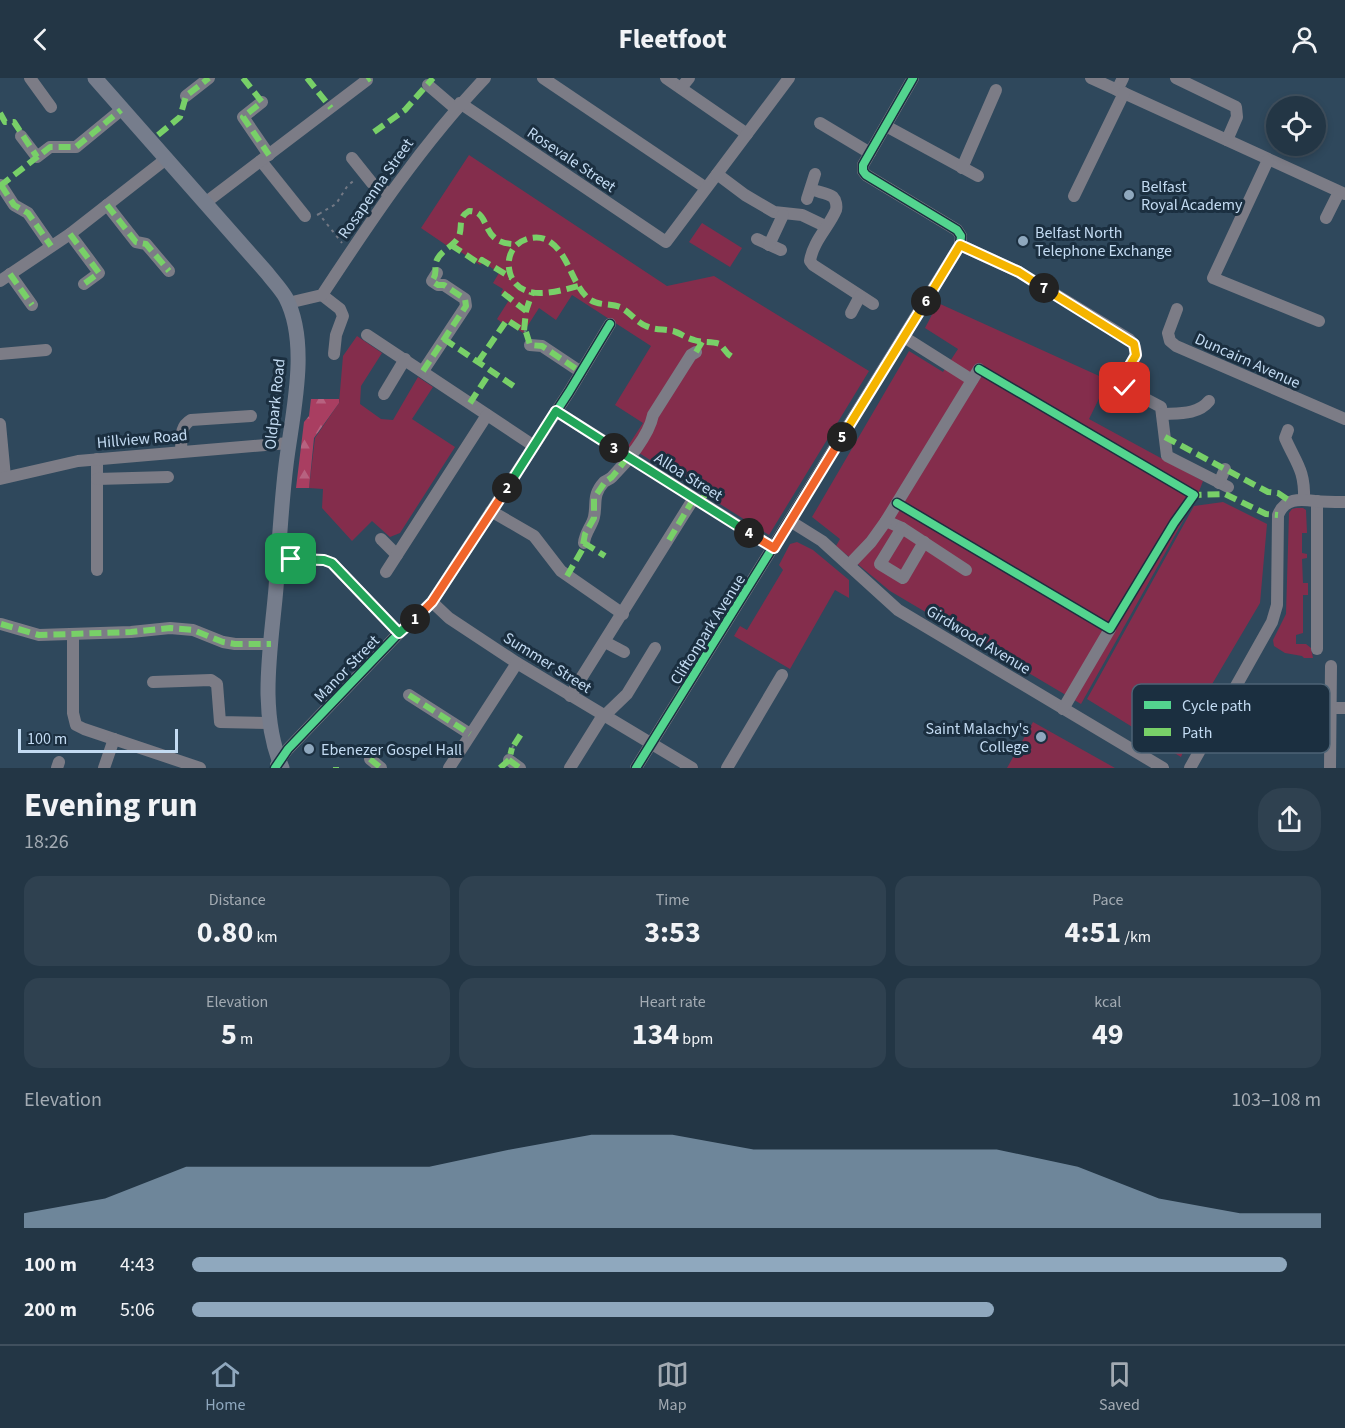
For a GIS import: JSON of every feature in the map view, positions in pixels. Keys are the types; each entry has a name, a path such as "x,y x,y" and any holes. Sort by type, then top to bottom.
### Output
{"main road":[{"name":"Oldpark Road","path":"95,78 267,273 288,303 298,350 297,381 281,506 268,682 268,723 279,766"}],"street":[{"path":"30,78 37,98 51,107"},
{"path":"186,96 209,78"},
{"name":"Rosapenna Street","path":"322,295 419,153 485,78"},
{"path":"543,78 706,188 789,78"},
{"path":"666,78 747,134"},
{"path":"681,88 688,78"},
{"path":"913,78 863,165 866,175 957,230 961,236 960,245 1019,272 1129,339 1134,344 1136,355 1123,377 1123,383 1125,388 1161,407 1167,456 1223,485 1225,470"},
{"path":"1091,78 1122,87 1268,160 1342,193 1326,218"},
{"path":"1176,78 1236,107 1237,117 1227,140"},
{"path":"205,203 367,80"},
{"name":"Rosevale Street","path":"428,85 666,242 706,188"},
{"path":"1074,196 1122,87"},
{"path":"962,168 996,90"},
{"path":"262,102 243,117 265,158 305,216"},
{"path":"21,136 36,157 50,147 76,147 121,110"},
{"path":"820,123 870,153"},
{"path":"886,126 978,176"},
{"path":"352,158 372,183 390,194"},
{"path":"32,305 5,278 70,234 166,159"},
{"path":"1268,160 1213,278 1318,321"},
{"path":"717,174 744,195 774,212 802,215 825,226"},
{"path":"815,174 809,194 833,197 837,203 836,210 825,226 810,261 873,304"},
{"path":"1,185 14,205 28,213 51,246"},
{"path":"106,205 136,243 146,244 169,271"},
{"path":"769,245 783,214"},
{"path":"70,234 99,273 84,285"},
{"path":"757,239 781,250"},
{"name":"Cliftonpark Avenue","path":"636,768 960,245"},
{"path":"423,371 466,306 465,299 444,285 438,285 432,281 437,273"},
{"path":"288,303 322,295 340,309 343,316 336,335 334,354"},
{"path":"851,313 860,296"},
{"name":"Duncairn Avenue","path":"1177,309 1168,333 1170,341 1176,346 1345,419"},
{"name":"Manor Street","path":"279,766 399,633 432,602 610,324"},
{"path":"367,334 534,446"},
{"path":"849,565 871,542 886,520 976,374 903,337"},
{"path":"530,345 542,346 581,372"},
{"path":"0,354 46,350"},
{"path":"584,543 585,534 594,518 594,498 604,482 612,477 628,457 651,424 653,416 691,355 696,352"},
{"path":"384,394 405,359"},
{"path":"1162,414 1193,412 1205,405 1190,400"},
{"name":"Alloa Street","path":"556,411 774,548"},
{"path":"386,572 487,415"},
{"path":"182,451 182,429 191,420 251,416"},
{"path":"0,424 3,478"},
{"path":"1288,430 1285,438 1301,471 1304,499"},
{"name":"Hillview Road","path":"3,478 78,461 289,443"},
{"path":"97,459 97,570"},
{"path":"97,478 168,477"},
{"path":"570,696 694,498"},
{"path":"1237,684 1272,622 1277,605 1278,515 1281,508 1290,501 1304,499 1345,502"},
{"path":"1317,501 1317,649"},
{"path":"491,511 534,536 561,571 623,614"},
{"path":"886,520 966,570"},
{"name":"Girdwood Avenue","path":"790,521 822,541 898,609 1132,750"},
{"path":"902,528 880,564 903,578 924,542"},
{"path":"381,539 397,555"},
{"path":"291,559 324,560 345,571 399,633"},
{"name":"Summer Street","path":"432,602 449,618 517,663 692,768"},
{"path":"1,624 39,635 144,632 170,628 194,630 223,642 235,644 271,644"},
{"path":"1064,709 1110,629"},
{"path":"73,635 73,713 76,724 175,764 200,768"},
{"path":"605,642 624,652"},
{"path":"570,768 604,716 627,694 655,648"},
{"path":"449,768 517,663"},
{"path":"1330,768 1331,666"},
{"path":"727,768 782,675"},
{"path":"153,682 211,680 217,684 220,722 268,723"},
{"path":"409,695 470,734"},
{"path":"1331,708 1345,708"},
{"path":"104,768 114,740"},
{"name":"Girdwood Avenue","path":"1138,753 1163,768"},
{"path":"1190,768 1198,753"},
{"path":"370,759 381,768"},
{"path":"509,760 520,768"}],"path":[{"path":"305,216 319,214 336,204 348,185 365,174"},
{"path":"319,214 351,252"},
{"path":"897,502 1110,629 1174,523 1194,495"},
{"path":"979,559 983,555"}],"shaded area":[{"path":"469,155 667,286 714,276 869,371 769,535 628,446 643,423 615,405 651,346 572,295 556,320 539,308 523,333 507,322 505,325 497,319 509,300 501,293 503,289 493,283 499,273 483,262 480,265 421,228"},
{"path":"702,223 742,248 730,267 689,242"},
{"path":"938,303 1108,380 1089,419 1203,481 1198,494 1081,704 890,591 836,546 840,539 812,517 909,351 943,372 958,349 925,328"},
{"path":"357,336 382,353 361,386 360,404 381,419 393,420 418,377 433,387 412,419 455,447 400,533 390,537 372,521 352,541 322,508 323,489 309,488 315,438 339,403 343,356"},
{"path":"1223,502 1267,524 1260,603 1212,684 1132,684 1132,727 1087,699 1194,506"},
{"path":"1296,508 1306,510 1307,533 1302,533 1302,553 1307,554 1307,558 1302,559 1303,583 1308,583 1308,595 1303,595 1303,633 1296,635 1296,644 1306,644 1311,648 1313,658 1285,653 1274,646 1273,640 1286,614 1289,513"},
{"path":"797,542 813,550 849,580 849,598 835,590 790,669 734,636 740,626 747,630 783,570 779,565 790,544"},
{"path":"1033,722 1115,768 1007,768"}],"green space":[{"path":"311,399 339,399 339,403 314,438 309,488 296,488 304,422 309,416"}],"marked path":[{"path":"158,135 180,117 186,96 209,78"},
{"path":"243,78 262,102 243,117 269,155"},
{"path":"307,78 331,108"},
{"path":"374,132 405,110 433,78"},
{"path":"0,186 50,147 76,147 121,110"},
{"path":"0,113 5,122 14,122 37,157"},
{"path":"1,185 14,205 28,213 51,246"},
{"path":"107,205 136,242 146,244 169,271"},
{"path":"423,371 466,306 465,299 444,285 438,285 432,281 438,258 459,236 463,216 469,211 476,212 496,239 505,243 517,244"},
{"path":"70,234 99,273 84,284"},
{"path":"578,286 540,293 521,289 510,273 509,262 512,251 518,243 528,239 543,238 560,252 578,285 589,299 596,303 620,307 649,327 673,331 697,341 720,344 735,359"},
{"path":"451,245 480,264 482,260 512,278"},
{"path":"10,274 32,305"},
{"path":"503,293 526,311"},
{"path":"478,362 507,320 524,331 526,311 532,293"},
{"path":"526,332 530,345 542,346 581,372"},
{"path":"444,339 515,387"},
{"path":"696,352 702,342"},
{"path":"470,403 491,371"},
{"path":"1165,437 1268,492 1278,493 1290,501"},
{"path":"567,576 582,550 585,534 594,518 594,498 628,457"},
{"path":"1190,493 1194,495 1225,494 1266,514 1278,515"},
{"path":"700,502 705,495"},
{"path":"669,540 694,498"},
{"path":"584,543 605,556"},
{"path":"291,559 324,560 332,563"},
{"path":"1,624 39,635 131,632 170,628 193,630 223,642 235,644 271,644"},
{"path":"409,695 470,734"},
{"path":"514,745 521,734"},
{"path":"500,768 509,760 512,748"},
{"path":"370,759 381,768"},
{"path":"509,760 520,768"}],"cycle path":[{"path":"636,768 960,245 961,236 957,230 863,171 863,165 913,78"},
{"path":"275,768 288,749 399,633 432,602 569,392 610,324"},
{"path":"897,503 1110,629 1174,523 1194,495 979,369"}],"place":[{"name":"Belfast Royal Academy","path":"1129,195"},
{"name":"Belfast North Telephone Exchange","path":"1023,241"},
{"name":"Saint Malachy's College","path":"1041,737"},
{"name":"Ebenezer Gospel Hall","path":"309,749"}],"route":[{"path":"291,559 324,560 332,563 399,633 432,602 556,411 774,548 960,245 1019,272 1129,339 1134,344 1136,355 1123,377 1125,388"}]}
